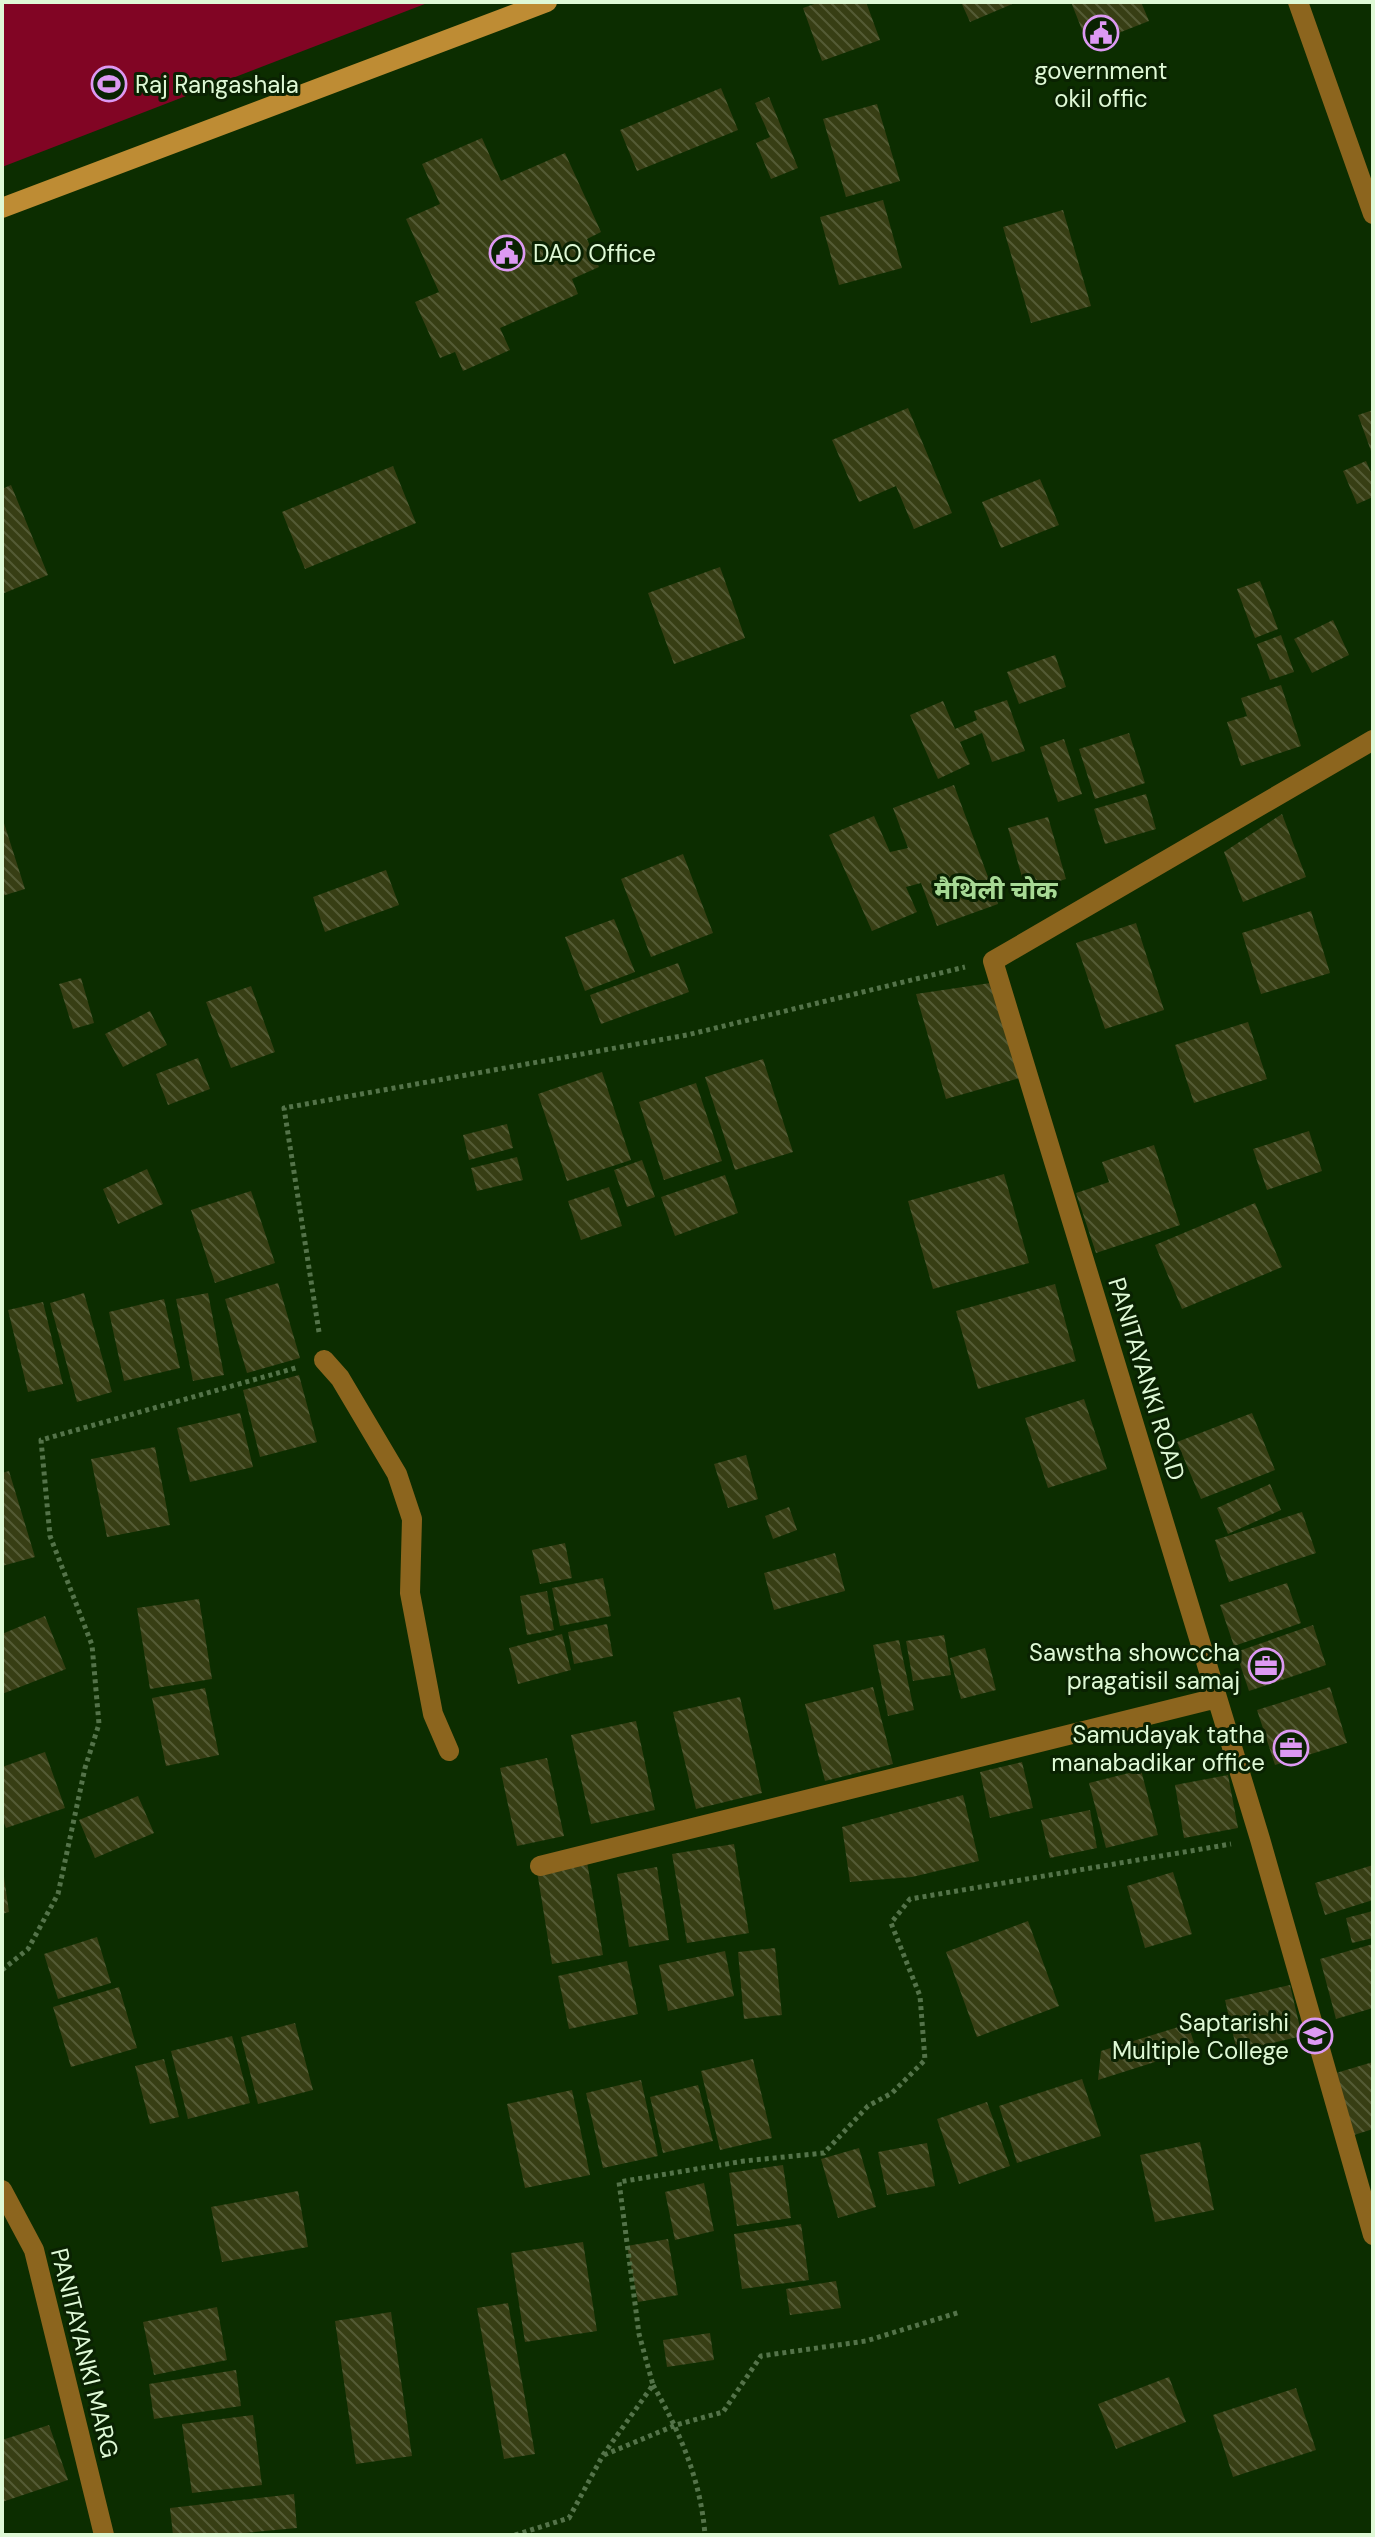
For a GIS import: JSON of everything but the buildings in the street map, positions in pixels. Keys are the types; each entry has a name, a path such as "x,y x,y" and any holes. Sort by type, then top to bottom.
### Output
{"main road":[{"path":"2,208 547,2"}],"street":[{"path":"1298,2 1373,214"},
{"path":"993,961 1373,740"},
{"name":"PANITAYANKI ROAD","path":"993,961 1260,1839 1373,2235"},
{"path":"324,1360 340,1378 397,1474 412,1519 410,1593 433,1714 449,1751"},
{"path":"540,1866 1217,1698"},
{"name":"PANITAYANKI MARG","path":"2,2190 34,2250 104,2535"}],"path":[{"path":"2,1970 28,1949 58,1894 85,1768 99,1724 92,1645 50,1536 41,1440 324,1360 284,1108 687,1035 993,961"},
{"path":"705,2535 703,2504 676,2425 653,2385 639,2334 619,2182 744,2161 824,2153 868,2106 892,2093 925,2060 920,1996 891,1923 910,1899 1260,1839"},
{"path":"603,2455 676,2425 723,2412 761,2356 866,2341 960,2312"},
{"path":"515,2535 569,2518 603,2455 653,2385"}],"shaded area":[{"name":"Raj Rangashala","path":"2,2 430,2 2,167"}],"place":[{"name":"government okil offic","path":"1101,33"},
{"name":"Raj Rangashala","path":"109,84"},
{"name":"DAO Office","path":"507,253"},
{"name":"Sawstha showccha pragatisil samaj","path":"1266,1666"},
{"name":"Samudayak tatha manabadikar office","path":"1291,1748"},
{"name":"Saptarishi Multiple College","path":"1315,2036"}],"district":[{"name":"मैथिली चोक","path":"996,890"}]}
